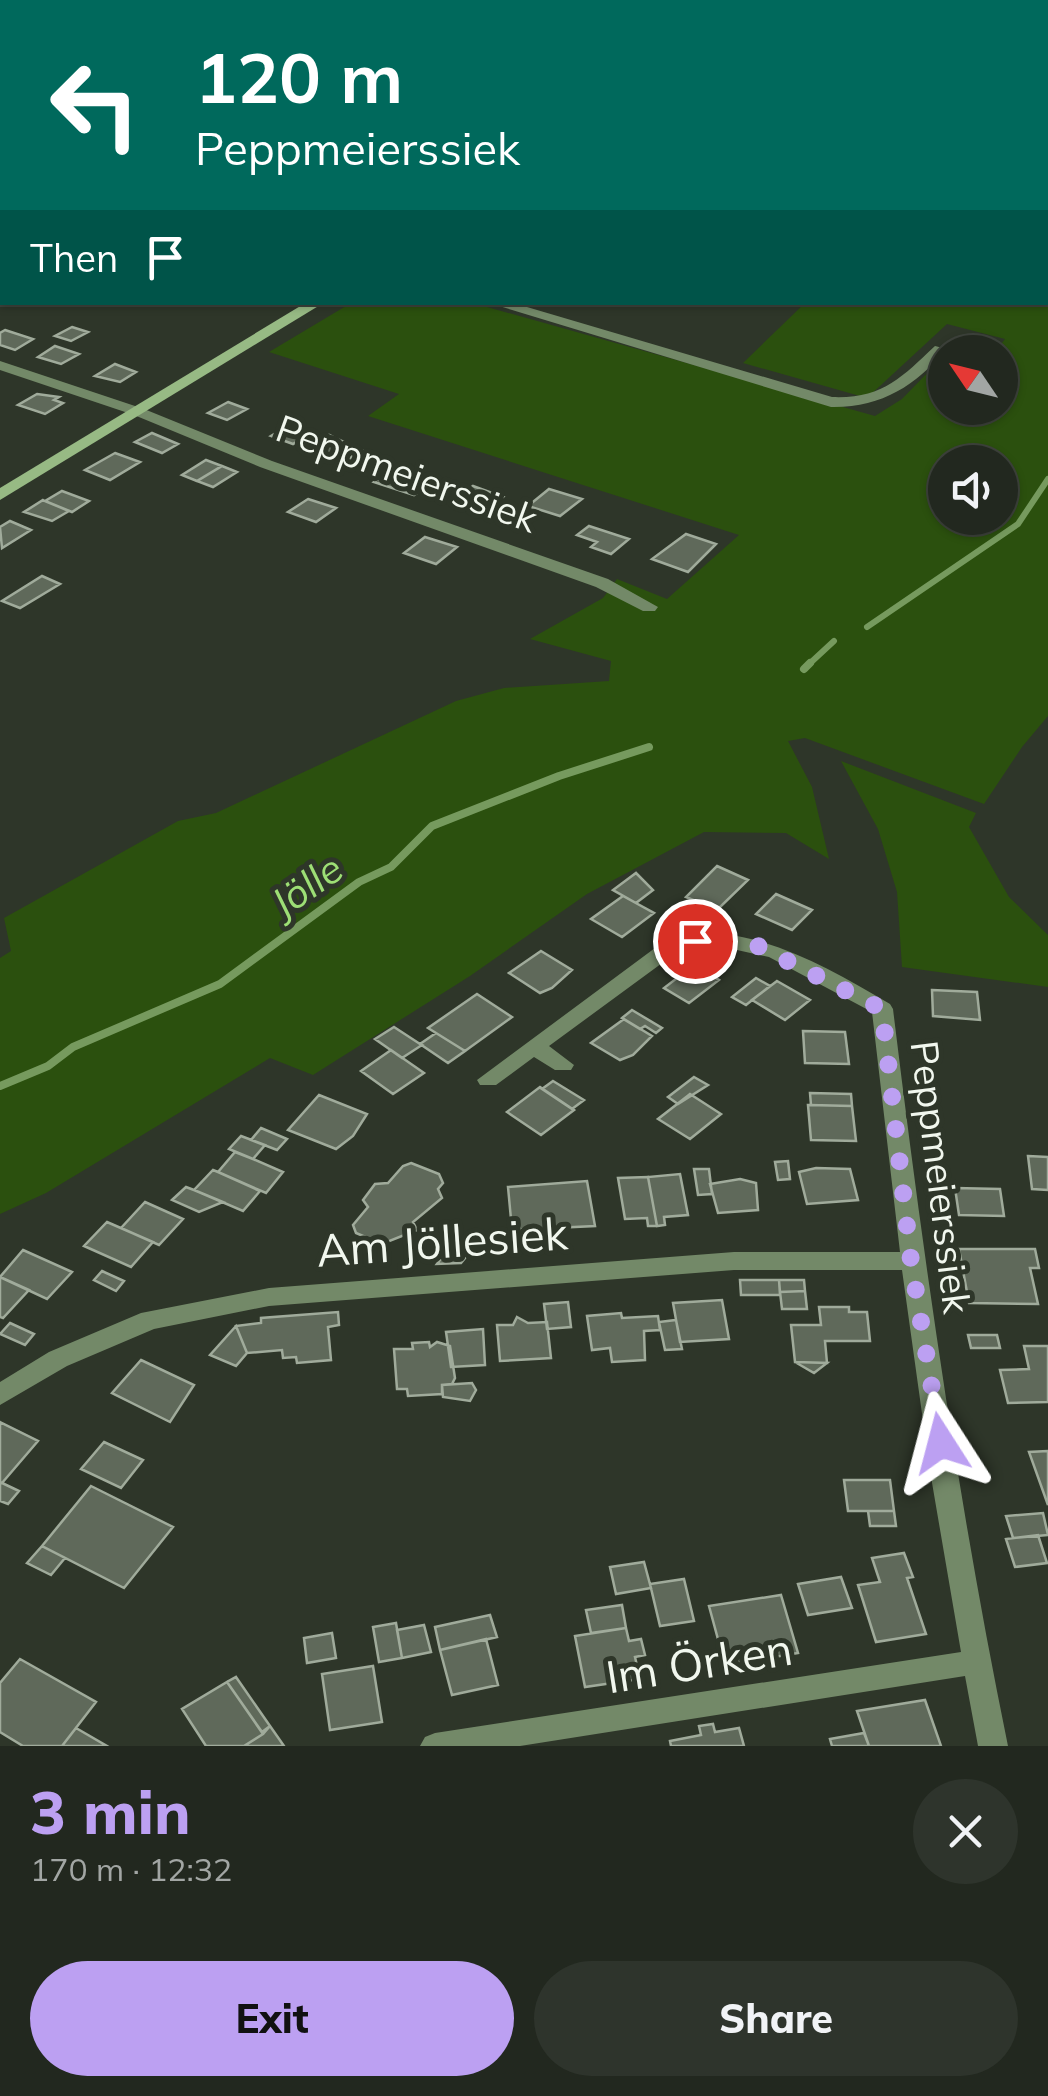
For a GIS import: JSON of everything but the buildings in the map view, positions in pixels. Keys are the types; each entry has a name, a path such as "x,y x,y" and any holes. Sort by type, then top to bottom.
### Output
{"main road":[{"path":"0,495 313,305"}],"street":[{"path":"502,305 831,402 860,404 890,395 928,360"},
{"name":"Peppmeierssiek","path":"0,365 139,412 266,464 602,583 649,607"},
{"name":"Peppmeierssiek","path":"488,1080 662,953 695,941 748,941 882,1009 911,1261 976,1662 994,1746"},
{"path":"534,1047 563,1065"},
{"name":"Am Jöllesiek","path":"0,1395 58,1359 150,1320 269,1296 734,1261 911,1261"},
{"name":"Im Örken","path":"435,1746 976,1662"}],"green space":[{"path":"348,305 480,305 875,416 902,399 928,372 928,425 1018,425 1018,335 990,335 947,324 935,335 928,335 928,342 867,398 743,363 803,305 1048,305 1048,716 984,804 805,738 788,741 812,787 829,859 786,833 704,832 587,894 470,976 313,1075 270,1058 46,1193 0,1214 0,958 11,951 4,918 178,821 216,813 456,701 504,688 609,681 611,661 530,639 603,598 617,579 667,599 739,535 368,416 399,394 269,352"},
{"path":"841,761 976,813 969,827 1009,897 1048,935 1048,987 902,967 897,892 878,829"}],"waterway":[{"name":"Jölle","path":"867,627 1018,524 1048,479"},
{"name":"Jölle","path":"807,666 834,641"},
{"name":"Jölle","path":"807,666 810,663"},
{"name":"Jölle","path":"804,669 807,666"},
{"name":"Jölle","path":"0,1086 48,1066 73,1047 220,984 359,882 391,867 432,826 559,776 649,747"}],"route":[{"path":"695,941 748,941 882,1009 911,1261 941,1443"}]}
